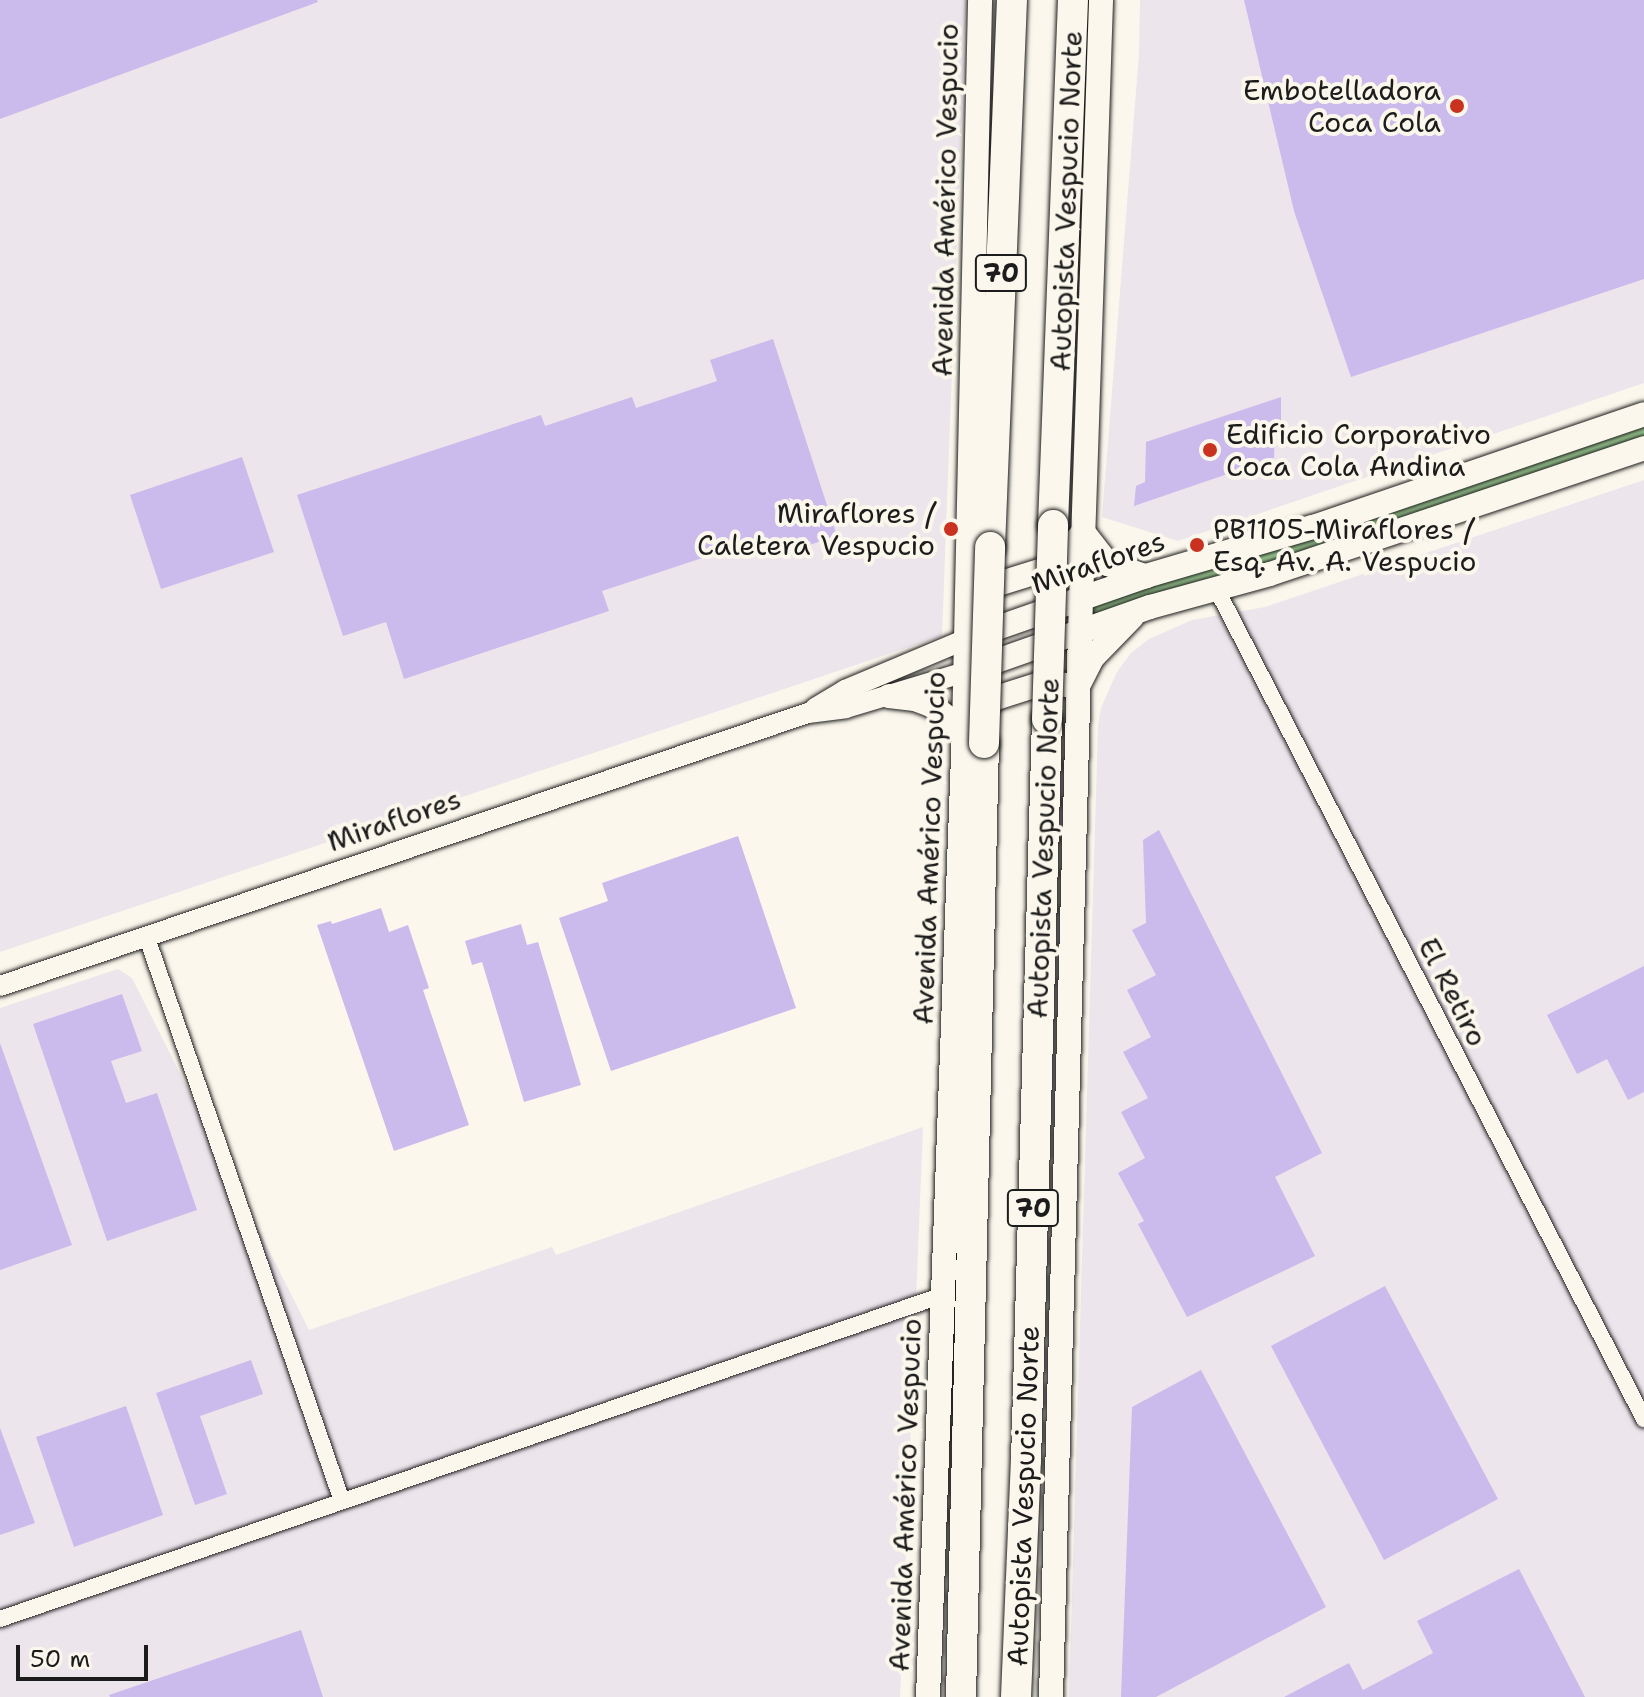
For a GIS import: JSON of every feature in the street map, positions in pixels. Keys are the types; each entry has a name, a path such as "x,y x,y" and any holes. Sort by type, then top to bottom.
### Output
{"highway":[{"name":"Autopista Vespucio Norte","path":"961,1697 974,736 990,547 1012,0"},
{"name":"Autopista Vespucio Norte","path":"1016,1697 1073,0"}],"main road":[{"name":"Avenida Américo Vespucio","path":"928,1697 943,1295 974,736 964,640 980,0"},
{"path":"1051,1697 1078,686 1101,0"},
{"name":"Miraflores","path":"964,640 1146,576 1313,527 1644,414"},
{"name":"Miraflores","path":"965,672 1139,610 1270,574 1644,448"},
{"path":"965,578 980,584 998,584 1043,570 1066,554 1083,532"},
{"path":"1083,532 1108,564 1146,576"},
{"path":"1078,686 1093,657 1139,610"},
{"path":"889,696 915,699 931,705 974,736 978,710 996,698 1043,683 1078,686"}],"street":[{"name":"El Retiro","path":"1216,588 1644,1419"},
{"name":"Miraflores","path":"808,713 845,690 964,640"},
{"name":"Miraflores","path":"0,986 808,713 889,696 965,672"},
{"path":"146,935 342,1501"},
{"path":"0,1619 943,1295"}],"shaded area":[{"path":"0,0 966,0 942,636 0,952"},
{"path":"1140,0 1644,0 1644,383 1178,541 1102,517 1139,54"},
{"path":"1644,480 1644,1697 1069,1697 1098,726 1101,708 1117,672 1131,653 1149,639 1192,620 1265,607"},
{"path":"118,969 132,978 309,1330 552,1247 556,1255 923,1127 900,1697 0,1697 0,1008"}],"green space":[{"path":"1644,418 1644,437 1091,621 1091,603"}],"building":[{"path":"0,0 317,0 318,2 0,119"},
{"name":"Embotelladora Coca Cola","path":"1244,0 1644,0 1644,279 1351,377 1294,211"},
{"path":"773,339 837,536 772,557 766,537 602,591 609,611 404,679 386,622 343,636 297,495 541,415 545,426 632,397 636,408 717,381 710,360"},
{"name":"Edificio Corporativo Coca Cola Andina","path":"1281,397 1281,424 1275,426 1274,458 1134,506 1136,486 1145,482 1146,442"},
{"path":"242,457 274,552 161,589 130,495"},
{"path":"1159,830 1322,1153 1275,1177 1315,1256 1187,1317 1138,1224 1144,1221 1118,1173 1145,1158 1121,1112 1148,1098 1123,1052 1151,1037 1127,990 1156,975 1132,930 1146,923 1143,840"},
{"path":"738,836 796,1008 611,1071 559,918 608,901 602,883"},
{"path":"381,908 389,932 408,925 429,988 423,990 469,1125 394,1151 317,925 331,921 332,924"},
{"path":"521,924 527,945 538,942 581,1085 524,1102 482,962 472,965 465,941"},
{"path":"1644,966 1644,1092 1628,1100 1607,1059 1577,1074 1547,1015"},
{"path":"122,994 142,1051 111,1061 126,1103 157,1093 197,1210 107,1241 33,1024"},
{"path":"0,1043 72,1245 0,1270"},
{"path":"1385,1286 1498,1499 1384,1560 1271,1346"},
{"path":"251,1360 263,1394 200,1416 227,1494 195,1505 156,1393"},
{"path":"1201,1370 1326,1607 1156,1697 1121,1697 1132,1407"},
{"path":"126,1406 163,1515 74,1547 36,1437"},
{"path":"0,1428 35,1523 0,1535"},
{"path":"1519,1569 1585,1697 1284,1697 1349,1663 1363,1690 1433,1653 1417,1621"},
{"path":"301,1630 323,1697 109,1695"}],"place":[{"name":"Embotelladora Coca Cola","path":"1457,106"},
{"name":"Edificio Corporativo Coca Cola Andina","path":"1210,450"},
{"name":"Miraflores / Caletera Vespucio","path":"951,529"},
{"name":"PB1105-Miraflores / Esq. Av. A. Vespucio","path":"1197,545"}]}
